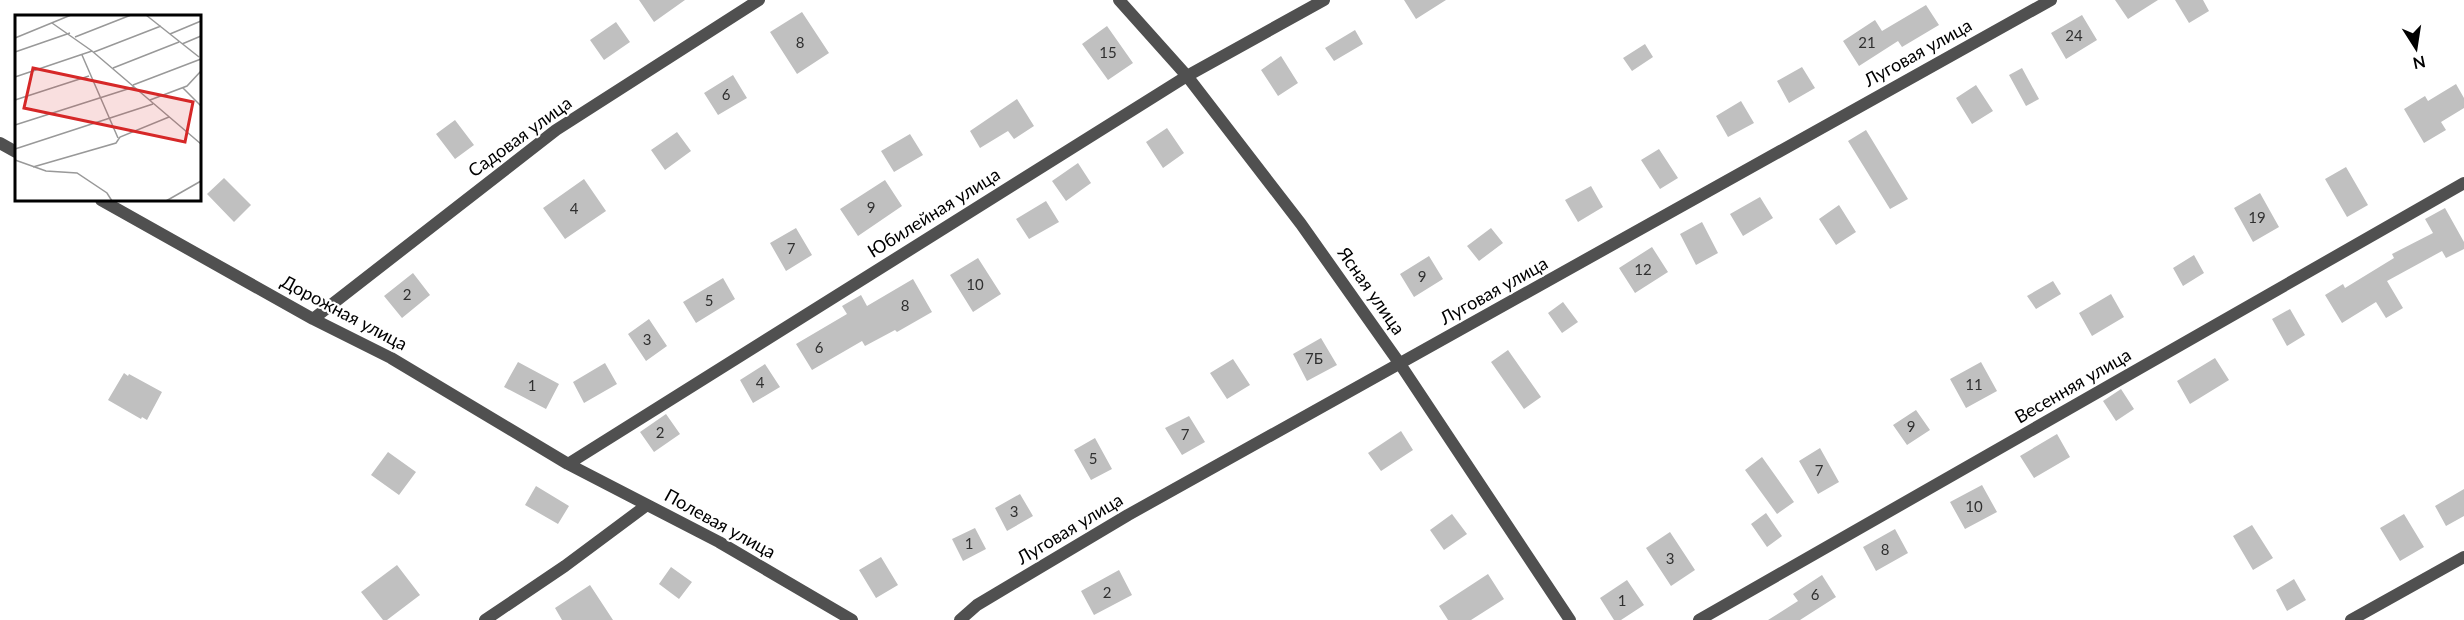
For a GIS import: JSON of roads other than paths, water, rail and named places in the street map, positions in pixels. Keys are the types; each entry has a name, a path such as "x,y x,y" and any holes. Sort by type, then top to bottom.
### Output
{"street":[{"name":"Садовая улица","path":"314,318 556,130 759,0"},
{"name":"Ясная улица","path":"1119,0 1187,76 1301,224 1400,364 1570,620"},
{"name":"Юбилейная улица","path":"568,464 1187,76 1324,0"},
{"name":"Луговая улица","path":"960,620 977,605 1128,515 2051,0"},
{"path":"0,143 15,151"},
{"name":"Весенняя улица","path":"1699,620 2464,183"},
{"name":"Дорожная улица","path":"103,201 391,358 568,464"},
{"name":"Полевая улица","path":"568,464 719,542 852,620"},
{"path":"485,620 565,566 647,505"},
{"path":"2351,620 2464,557"}]}
